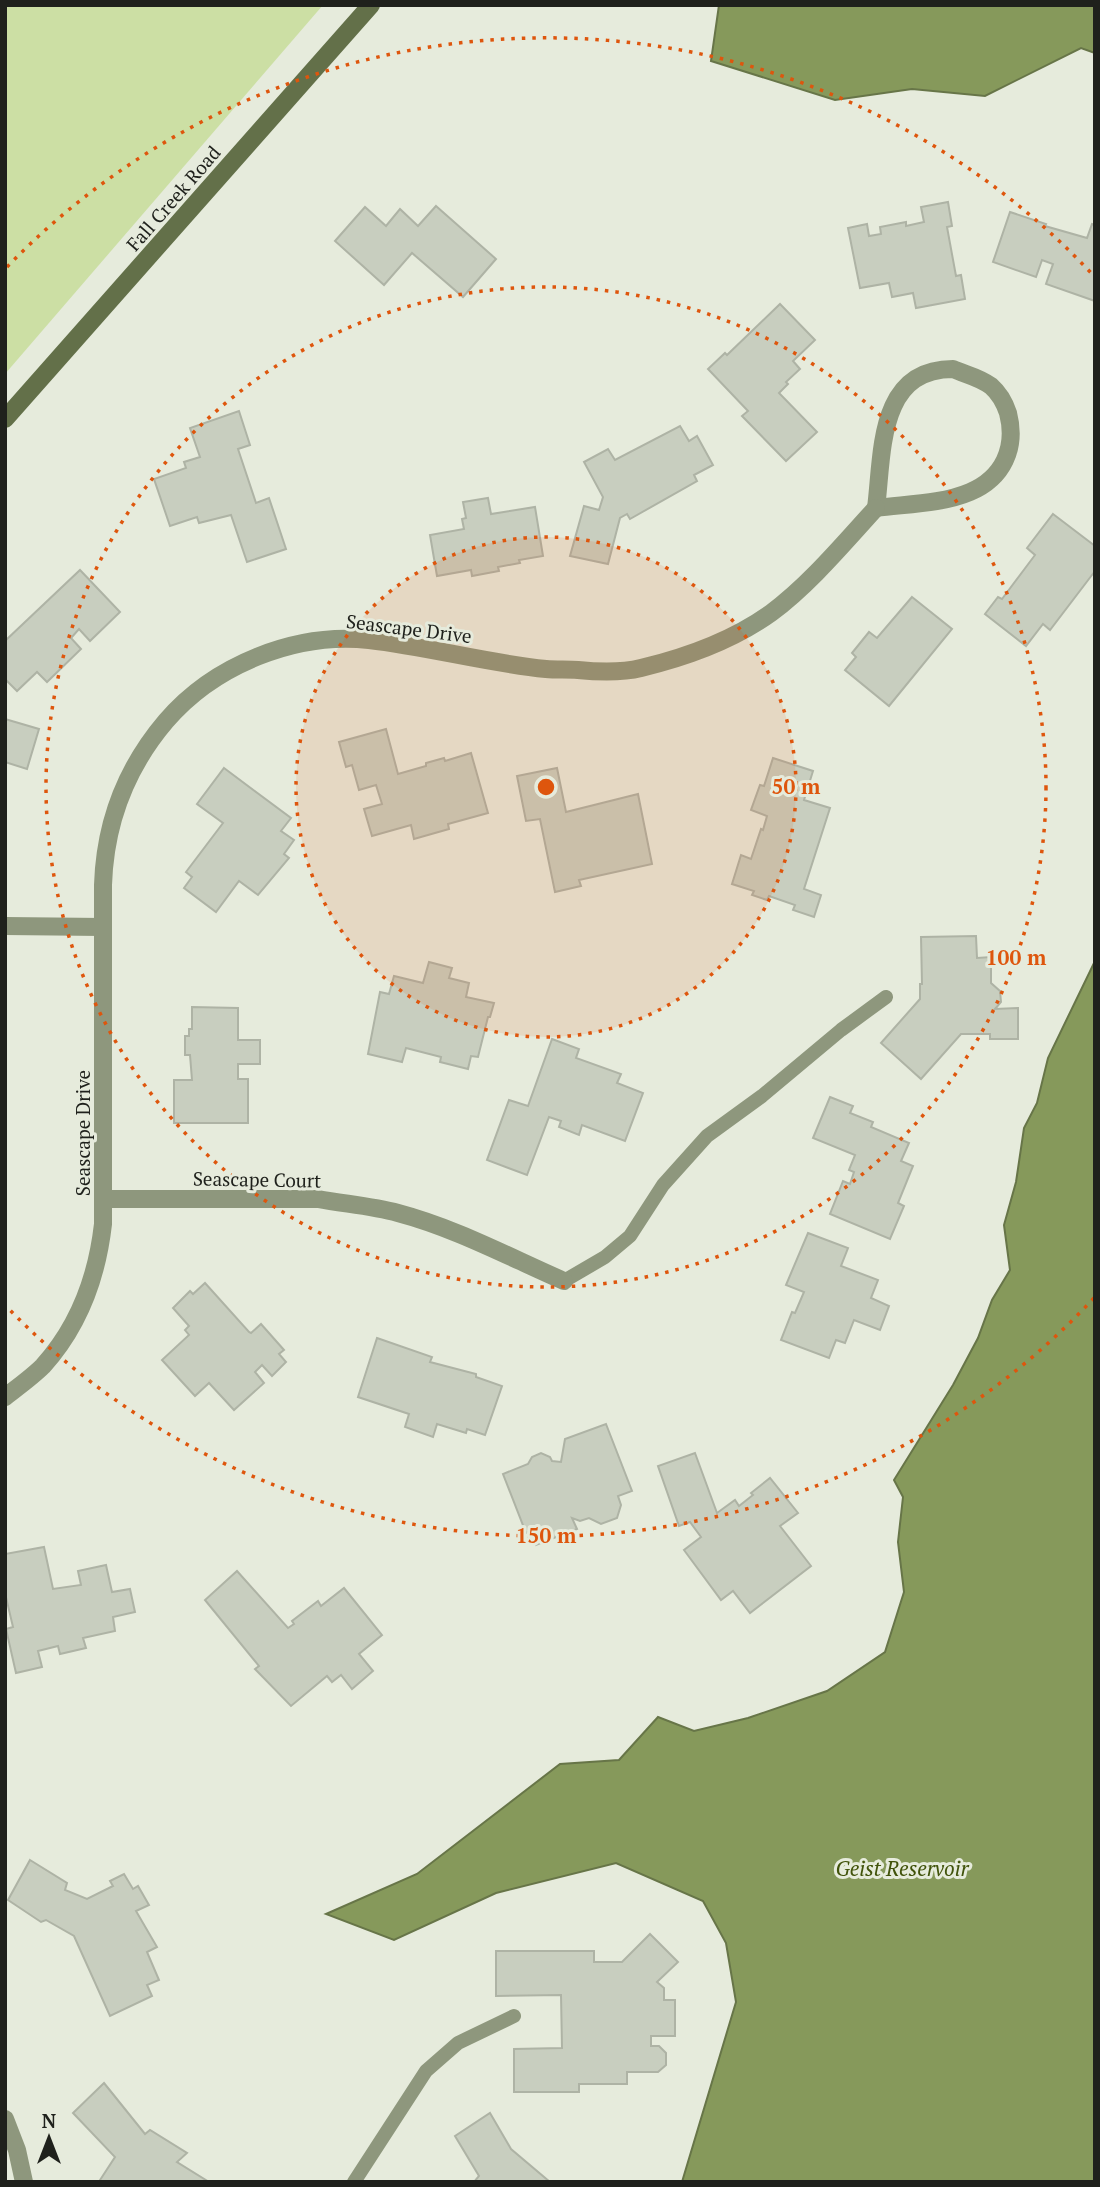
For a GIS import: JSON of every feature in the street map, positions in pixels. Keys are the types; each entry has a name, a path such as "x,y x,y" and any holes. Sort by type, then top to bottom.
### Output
{"main road":[{"name":"Fall Creek Road","path":"5,419 371,5"}],"street":[{"path":"953,369 978,377 992,387 1006,408 1011,438 1003,465 992,480 957,497 876,509 887,419 897,396 905,386 933,372 953,369"},
{"name":"Seascape Drive","path":"5,1397 43,1366 71,1329 90,1287 99,1257 104,1199 103,927 107,837 118,799 134,765 150,738 182,703 246,661 290,647 336,639 368,640 548,669 594,673 641,668 671,661 701,651 769,614 793,595 876,509"},
{"path":"5,926 103,927"},
{"name":"Seascape Court","path":"104,1199 318,1199 366,1205 397,1212 458,1234 564,1281"},
{"path":"5,2119 17,2150 24,2182"}],"lane":[{"path":"564,1281 604,1257 630,1236 663,1185 707,1136 762,1097 841,1030 886,997"},
{"path":"354,2182 426,2071 458,2043 514,2016"}],"shaded area":[{"path":"5,5 323,5 5,374"}],"water":[{"path":"719,5 1095,5 1095,53 1081,48 985,96 912,89 835,100 711,61"},
{"name":"Geist Reservoir","path":"1095,961 1095,2182 682,2182 736,2002 726,1943 703,1901 616,1863 496,1893 394,1940 326,1914 417,1874 560,1764 619,1760 658,1717 694,1731 748,1718 827,1691 885,1652 904,1592 898,1542 903,1497 894,1480 953,1385 978,1338 992,1300 1010,1270 1004,1225 1016,1182 1024,1128 1037,1103 1048,1058"}],"building":[{"path":"948,202 952,226 947,227 956,276 961,275 965,299 916,308 913,293 892,297 889,283 860,288 848,228 867,224 869,236 881,234 880,227 924,222 921,207"},
{"path":"436,206 496,259 463,297 412,253 384,285 335,241 365,207 386,226 400,209 418,226"},
{"path":"1010,212 1087,238 1092,224 1095,225 1095,301 1046,284 1053,264 1042,260 1036,277 993,262"},
{"path":"780,304 815,340 793,361 800,369 779,393 817,432 786,461 742,416 748,411 708,369 725,353 727,355"},
{"path":"239,411 250,445 238,449 256,503 269,498 286,549 247,562 231,515 199,523 197,517 170,526 154,479 186,468 184,462 200,457 190,428"},
{"path":"680,426 689,441 697,436 713,465 694,475 697,481 630,519 627,514 620,518 608,564 570,556 584,506 599,510 603,497 584,462 608,449 615,460"},
{"path":"488,498 491,514 535,507 543,556 498,567 499,571 472,576 471,570 437,576 430,535 464,529 462,519 466,518 463,502"},
{"path":"1053,514 1095,546 1095,571 1050,630 1043,624 1026,646 985,614 998,597 1002,599 1035,555 1027,548"},
{"path":"80,570 120,612 90,641 79,629 71,638 81,649 47,682 37,672 17,691 5,679 5,641"},
{"path":"912,597 952,629 889,706 845,670 856,657 852,653 869,632 877,638"},
{"path":"5,719 39,729 27,769 5,762"},
{"path":"386,729 398,774 426,766 426,763 444,758 445,761 471,753 488,813 448,824 449,829 414,839 411,825 372,836 364,809 382,804 376,785 359,790 352,765 346,767 339,742"},
{"path":"773,758 813,771 804,800 830,808 804,889 821,895 814,917 793,910 795,905 769,896 767,900 752,895 754,891 732,884 741,855 751,859 761,829 763,830 767,816 751,810 760,785 764,786"},
{"path":"224,768 291,818 281,831 294,840 284,854 289,858 258,895 239,881 216,912 184,888 192,877 186,872 223,823 197,804"},
{"path":"557,768 566,812 638,794 652,864 579,880 581,886 555,892 540,819 526,821 517,776"},
{"path":"976,936 977,958 991,957 991,983 1000,991 1001,1002 995,1009 1018,1008 1018,1039 990,1039 990,1034 961,1034 921,1079 881,1043 920,999 921,937"},
{"path":"429,962 452,968 449,978 469,983 466,997 494,1003 478,1057 471,1056 468,1069 440,1062 441,1057 406,1048 402,1062 368,1054 380,992 389,994 394,976 423,983"},
{"path":"192,1007 238,1008 238,1040 260,1040 260,1064 238,1064 238,1079 248,1079 248,1123 174,1123 174,1080 192,1080 190,1055 185,1055 185,1036 189,1036 189,1029 192,1029"},
{"path":"552,1039 579,1049 576,1058 621,1074 617,1083 643,1093 625,1141 582,1125 579,1135 559,1127 561,1121 549,1117 527,1175 487,1160 509,1100 528,1106"},
{"path":"830,1097 853,1106 850,1113 873,1122 871,1127 909,1143 901,1161 913,1166 898,1203 904,1206 890,1239 830,1214 843,1181 850,1184 854,1172 849,1170 855,1155 813,1138"},
{"path":"808,1233 848,1248 841,1266 878,1280 871,1298 889,1306 880,1330 854,1320 845,1343 836,1340 829,1358 781,1340 792,1312 795,1313 804,1292 786,1285"},
{"path":"205,1283 249,1332 261,1324 284,1350 279,1354 286,1362 272,1376 262,1365 255,1372 264,1383 234,1410 209,1383 195,1396 162,1360 189,1335 185,1330 189,1326 173,1308 190,1291 193,1294"},
{"path":"377,1338 432,1357 430,1362 476,1374 476,1377 502,1386 485,1435 467,1429 466,1433 437,1424 433,1437 405,1427 409,1414 358,1397"},
{"path":"606,1424 632,1491 618,1496 621,1505 617,1518 601,1524 589,1518 580,1521 572,1518 577,1529 536,1545 531,1531 526,1533 503,1474 528,1464 532,1457 541,1453 552,1461 561,1462 565,1439"},
{"path":"695,1453 717,1513 735,1500 739,1506 770,1478 798,1513 780,1526 811,1566 750,1613 733,1591 721,1600 684,1550 701,1537 690,1522 679,1526 658,1466"},
{"path":"44,1547 53,1589 81,1585 78,1571 106,1565 112,1592 130,1589 135,1612 113,1617 115,1631 83,1638 86,1648 60,1654 58,1646 38,1651 42,1667 16,1673 6,1629 13,1627 5,1593 5,1554"},
{"path":"237,1571 288,1628 294,1624 292,1621 318,1601 321,1606 344,1588 382,1635 359,1654 373,1671 352,1689 341,1675 332,1682 327,1676 291,1706 255,1669 259,1666 205,1600"},
{"path":"30,1860 67,1883 65,1890 87,1899 113,1886 110,1881 124,1874 133,1889 138,1886 149,1905 136,1911 157,1947 147,1952 159,1980 147,1985 152,1996 110,2016 74,1936 46,1920 41,1922 8,1900"},
{"path":"650,1934 678,1962 657,1982 664,1988 664,2000 675,2000 675,2036 651,2036 651,2046 659,2046 666,2053 666,2065 658,2072 627,2072 627,2084 579,2084 579,2092 514,2092 514,2049 562,2048 561,1995 496,1996 496,1951 594,1951 594,1962 622,1962"},
{"path":"104,2083 145,2134 150,2130 187,2153 177,2162 209,2182 102,2182 100,2180 115,2157 73,2113"},
{"path":"490,2113 511,2149 550,2182 474,2182 479,2176 455,2136"}]}
